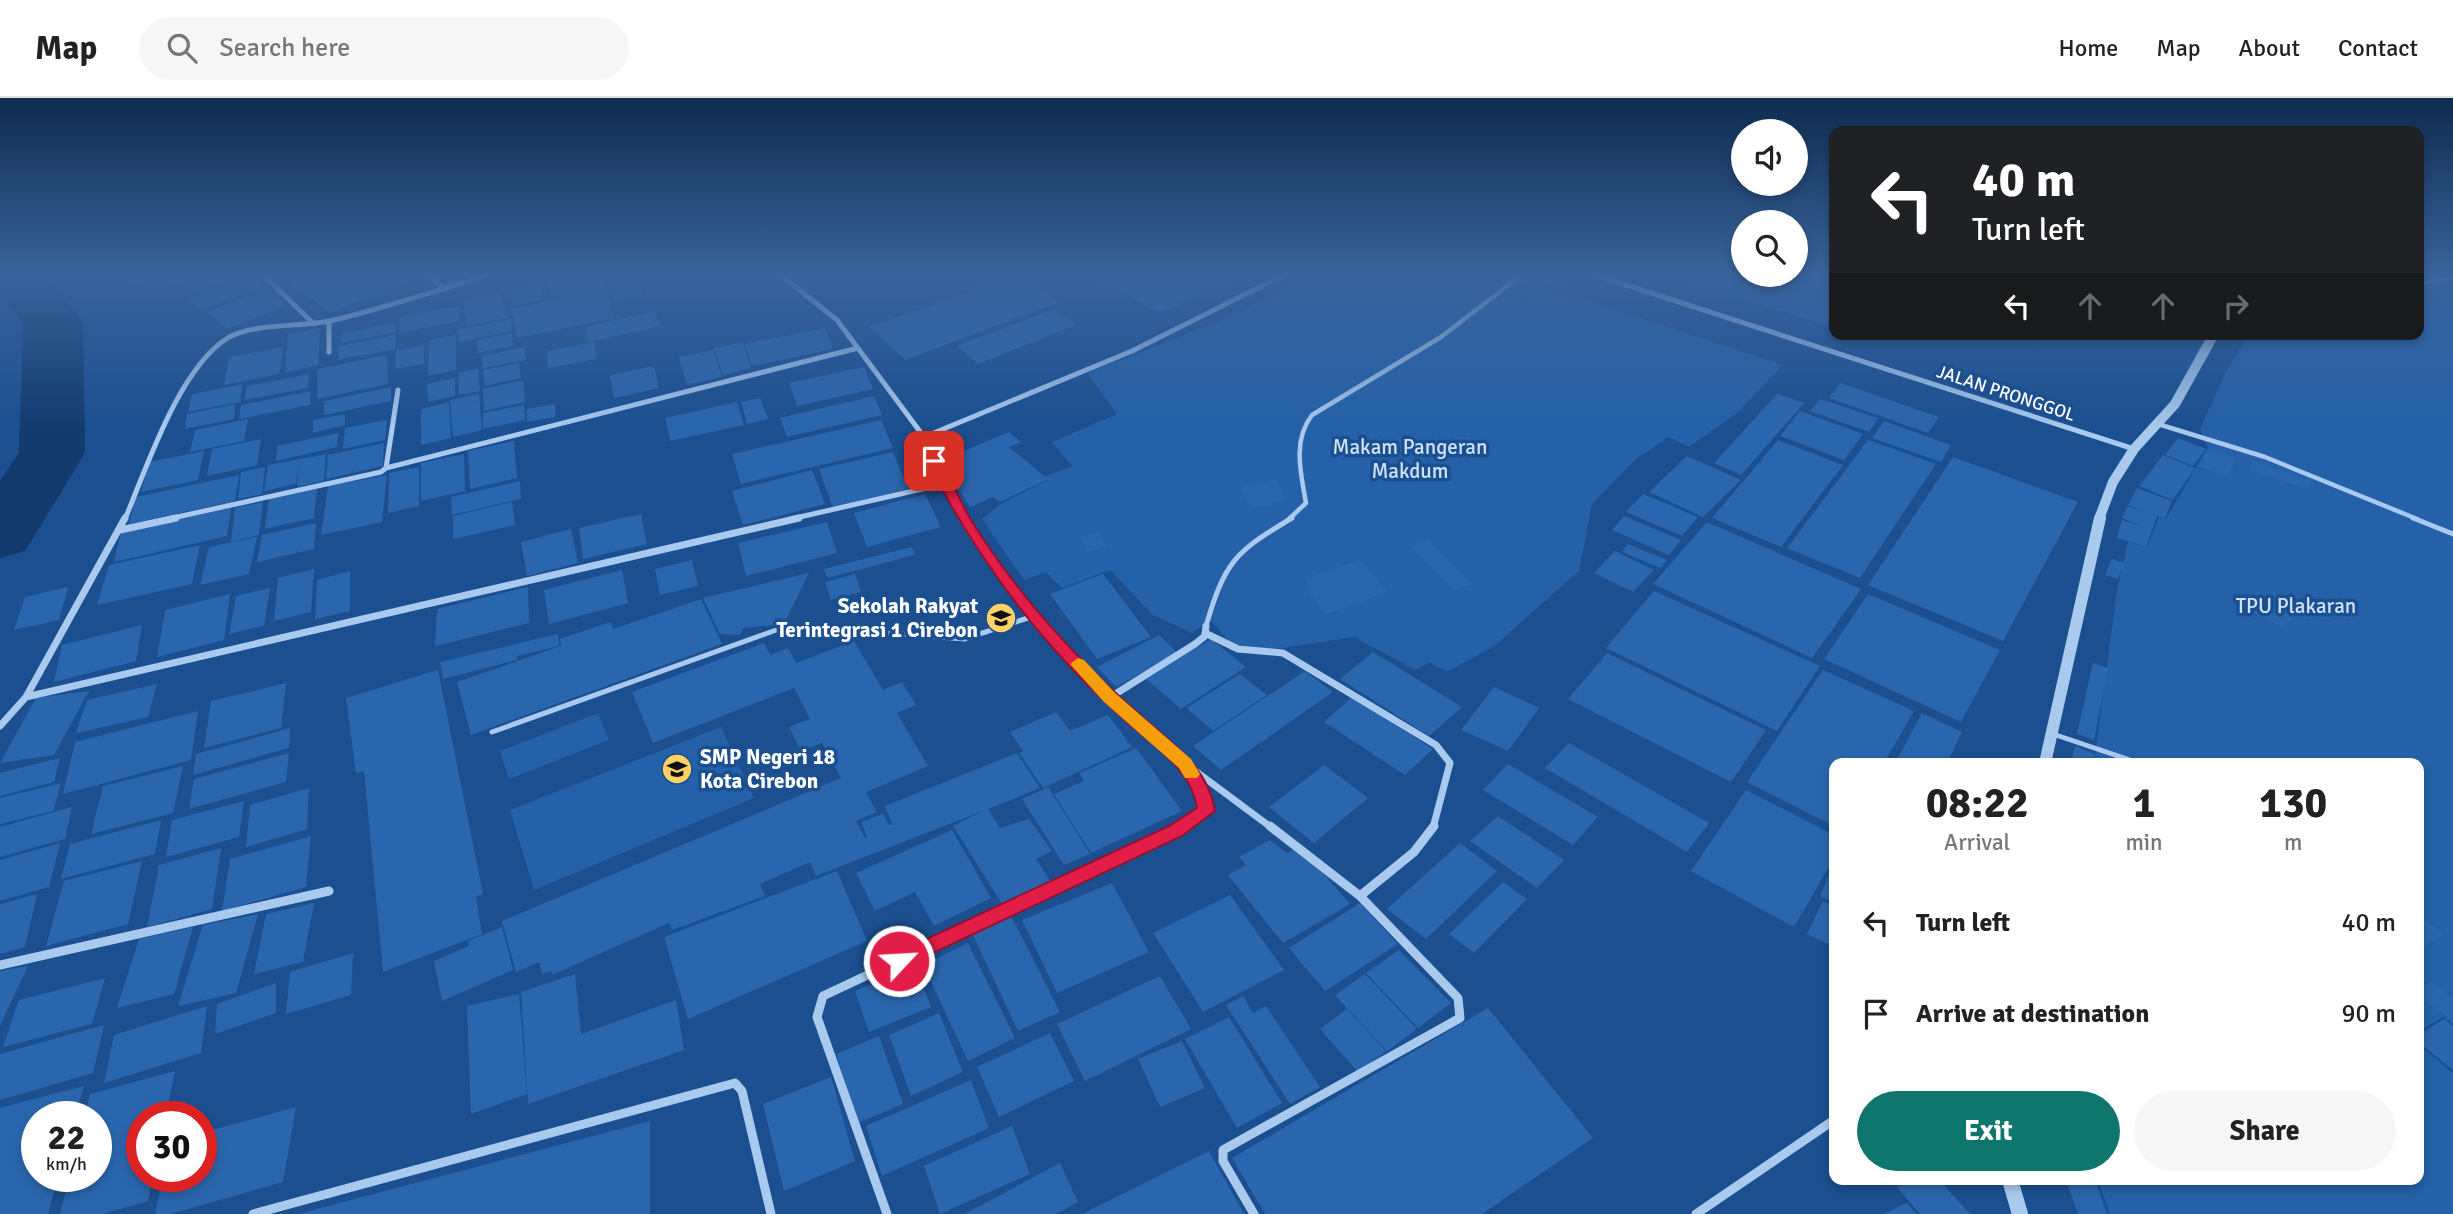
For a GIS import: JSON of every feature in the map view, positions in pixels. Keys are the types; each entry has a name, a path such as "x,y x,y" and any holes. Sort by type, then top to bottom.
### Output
{"street":[{"path":"0,726 26,697 120,530 171,410 200,364 227,338 306,325"},
{"path":"328,325 329,352"},
{"path":"841,325 924,438 964,521 1034,616 1109,698 1185,764 1307,853 1360,896 1458,998 1462,1009 1460,1018 1223,1150 1223,1161 1254,1214"},
{"path":"924,438 1132,351 1184,325"},
{"name":"JALAN PRONGGOL","path":"1750,325 2134,449"},
{"path":"2046,758 2096,529 2113,482 2134,449 2175,404 2211,340"},
{"path":"120,530 381,472 386,468 858,348"},
{"path":"386,468 398,390"},
{"path":"26,697 944,484"},
{"path":"1109,698 1195,644 1206,629 1238,649 1283,653 1436,745 1450,763 1436,822 1414,852 1360,896"},
{"path":"887,1214 817,1017 823,996 1176,831 1206,811 1204,793 1185,764"},
{"path":"0,965 329,891"},
{"path":"253,1214 735,1083 742,1091 771,1214"},
{"path":"1696,1214 1829,1123"},
{"path":"2011,1185 2020,1214"}],"lane":[{"path":"1206,629 1224,569 1235,554 1269,529 1298,516 1307,503 1301,474 1300,444 1304,428 1320,406 1412,358 1455,325"},
{"path":"2155,423 2265,457 2453,534"},
{"path":"492,732 779,629 802,626 955,639 1034,616"},
{"path":"2053,734 2124,758"}],"green space":[{"name":"Makam Pangeran Makdum","path":"1209,325 1661,325 1783,365 1737,413 1689,447 1668,437 1634,461 1592,504 1579,571 1494,646 1447,672 1429,662 1416,670 1354,637 1271,650 1232,644 1210,620 1192,633 1153,615 1110,570 1062,588 1046,572 1024,580 982,519 999,505 1047,480 1045,476 1072,466 1052,442 1117,414 1087,373"},
{"name":"TPU Plakaran","path":"2424,325 2453,325 2453,1024 2443,1017 2424,1028 2424,758 2095,758 2117,590 2128,542 2147,547 2159,517 2166,519 2208,447 2200,429 2226,372 2245,340 2424,340"},
{"path":"598,713 609,740 509,779 500,751"},
{"path":"721,727 754,798 534,890 510,810"},
{"path":"2424,1049 2453,1073 2453,1214 2110,1214 2100,1185 2424,1185"}],"building":[{"path":"385,325 395,325 396,332 341,343 341,334"},
{"path":"400,325 440,325 400,333"},
{"path":"479,325 512,325 512,331 459,342 458,329"},
{"path":"515,325 580,325 517,338"},
{"path":"593,325 660,326 589,342 585,327"},
{"path":"875,325 998,325 905,360 870,327"},
{"path":"1012,325 1076,325 978,364 957,346"},
{"path":"320,328 318,365 285,373 288,335"},
{"path":"825,328 833,349 752,366 745,344"},
{"path":"512,333 513,346 478,353 477,340"},
{"path":"395,335 395,349 338,360 339,346"},
{"path":"456,335 456,370 428,376 429,340"},
{"path":"594,342 596,359 548,368 547,351"},
{"path":"743,342 751,368 723,375 714,348"},
{"path":"424,345 424,364 395,369 396,351"},
{"path":"283,347 279,374 224,385 229,357"},
{"path":"524,347 526,360 483,368 482,356"},
{"path":"713,350 722,377 687,385 679,357"},
{"path":"387,355 388,384 317,399 318,369"},
{"path":"519,363 521,378 484,386 483,370"},
{"path":"654,366 659,388 614,398 610,375"},
{"path":"864,367 873,389 797,406 789,383"},
{"path":"478,369 480,391 459,395 458,373"},
{"path":"309,374 308,388 244,400 247,386"},
{"path":"455,378 455,396 428,402 427,384"},
{"path":"523,380 525,402 484,411 483,389"},
{"path":"1840,383 1939,417 1928,433 1829,398"},
{"path":"243,384 240,402 188,412 192,394"},
{"path":"391,387 391,401 324,415 324,401"},
{"path":"311,391 310,405 239,419 241,405"},
{"path":"479,394 482,430 453,437 450,400"},
{"path":"1777,394 1804,403 1741,475 1714,463"},
{"path":"874,396 882,415 787,437 780,418"},
{"path":"760,398 768,419 747,424 741,402"},
{"path":"1820,399 1878,418 1869,432 1810,411"},
{"path":"449,402 451,438 421,445 421,409"},
{"path":"737,402 744,425 670,441 665,418"},
{"path":"235,404 234,419 185,429 187,414"},
{"path":"555,404 555,417 527,422 527,409"},
{"path":"524,405 525,420 483,429 483,413"},
{"path":"1800,411 1863,434 1844,460 1780,436"},
{"path":"345,414 345,425 313,433 313,420"},
{"path":"248,419 244,441 190,452 195,430"},
{"path":"387,420 385,440 343,449 345,428"},
{"path":"881,420 893,448 741,484 732,454"},
{"path":"1884,421 1951,445 1941,462 1872,438"},
{"path":"1009,432 1021,442 1009,447 1048,479 1000,502 993,497 970,507 950,476 962,470 947,458"},
{"path":"338,433 337,447 276,461 277,446"},
{"path":"2178,438 2206,449 2193,466 2165,455"},
{"path":"261,439 257,465 207,476 212,449"},
{"path":"1778,440 1843,465 1781,547 1712,518"},
{"path":"1868,440 1936,464 1860,578 1787,548"},
{"path":"514,441 517,478 470,489 468,451"},
{"path":"384,443 383,466 326,479 328,455"},
{"path":"2209,449 2237,458 2228,477 2198,466"},
{"path":"204,451 198,480 141,492 149,462"},
{"path":"893,452 908,489 833,508 819,469"},
{"path":"326,454 324,481 297,487 299,465 296,484 264,491 268,465"},
{"path":"464,454 465,491 421,501 421,463"},
{"path":"2163,455 2195,468 2173,500 2139,486"},
{"path":"1687,456 1741,480 1703,517 1649,492"},
{"path":"1953,457 2078,502 2003,641 1868,585"},
{"path":"2253,461 2311,481 2307,489 2249,469"},
{"path":"265,467 262,494 238,499 241,472"},
{"path":"419,467 419,506 388,513 389,473"},
{"path":"812,470 825,504 743,525 732,491"},
{"path":"239,475 235,501 129,524 135,497"},
{"path":"387,475 382,522 321,535 328,486"},
{"path":"1276,479 1287,501 1251,508 1240,486"},
{"path":"520,481 521,499 452,515 451,497"},
{"path":"317,488 314,518 265,529 269,498"},
{"path":"2137,488 2172,501 2165,518 2157,516 2146,547 2117,538 2122,520 2141,526 2122,518 2128,506 2150,514 2128,505"},
{"path":"925,494 941,527 867,547 854,513"},
{"path":"1643,494 1698,517 1682,536 1626,512"},
{"path":"263,502 259,535 231,542 235,508"},
{"path":"512,502 515,525 453,539 453,516"},
{"path":"231,508 227,536 114,562 121,532"},
{"path":"641,514 647,544 583,559 579,528"},
{"path":"1624,516 1681,540 1669,555 1612,530"},
{"path":"827,522 837,553 746,576 738,543"},
{"path":"1707,522 1861,589 1812,658 1653,584"},
{"path":"316,523 314,549 257,562 262,535"},
{"path":"571,529 578,563 527,576 521,542"},
{"path":"1100,533 1107,547 1087,552 1080,537"},
{"path":"257,537 249,574 200,585 209,547"},
{"path":"1428,539 1472,584 1454,591 1410,546"},
{"path":"1628,544 1667,560 1660,568 1622,552"},
{"path":"200,545 192,584 97,605 109,565"},
{"path":"912,547 915,555 827,578 824,569"},
{"path":"1615,551 1654,570 1633,592 1594,573"},
{"path":"2112,559 2124,563 2118,579 2105,575"},
{"path":"692,560 698,586 660,595 655,569"},
{"path":"1360,560 1388,592 1326,614 1307,590 1312,589 1305,579"},
{"path":"314,569 311,612 274,621 278,578"},
{"path":"622,570 628,603 549,624 544,590"},
{"path":"350,571 350,611 315,619 317,580"},
{"path":"809,573 784,624 743,628 740,635 720,634 703,598"},
{"path":"855,574 861,592 831,600 825,582"},
{"path":"1103,574 1151,637 1097,659 1050,594"},
{"path":"68,587 59,620 14,630 25,597"},
{"path":"528,587 529,623 435,646 437,609"},
{"path":"270,588 264,626 229,634 236,596"},
{"path":"1654,591 1820,666 1777,731 1606,648"},
{"path":"230,594 224,640 157,657 165,610"},
{"path":"1868,594 2000,650 1961,722 1824,659"},
{"path":"2249,596 2293,618 2284,628 2240,605"},
{"path":"701,599 722,644 471,735 457,682 561,646 560,639 610,622 613,629"},
{"path":"142,625 136,661 54,682 62,645"},
{"path":"558,634 559,646 443,679 440,662"},
{"path":"1159,635 1178,653 1116,687 1097,667"},
{"path":"1211,639 1246,667 1181,709 1146,679"},
{"path":"854,641 883,690 902,682 916,705 897,713 928,766 866,792 877,812 856,821 865,838 867,837 861,822 883,814 889,825 892,824 885,806 1017,753 1040,788 988,809 1000,828 1029,819 1052,851 1036,859 1052,884 1004,907 953,826 985,810 816,876 810,862 760,884 765,896 672,930 669,923 552,975 551,971 542,974 539,962 516,972 502,921 841,778 822,743 801,751 789,727 810,719 794,688 653,743 632,692 764,643 770,655 788,648 796,663"},
{"path":"1373,652 1462,707 1429,736 1340,679"},
{"path":"1607,653 1766,730 1731,782 1568,699"},
{"path":"2093,663 2108,668 2094,740 2077,734"},
{"path":"438,670 483,894 476,897 482,934 383,972 364,771 356,773 346,698"},
{"path":"1823,670 1914,711 1887,758 1829,758 1829,823 1747,782"},
{"path":"1305,671 1333,692 1221,770 1193,746"},
{"path":"1240,674 1267,695 1213,731 1186,708"},
{"path":"286,683 281,728 204,748 211,701"},
{"path":"157,684 148,717 76,733 87,700"},
{"path":"1494,687 1539,708 1508,751 1461,730"},
{"path":"89,691 54,755 0,763 36,698"},
{"path":"1352,697 1433,749 1405,775 1324,722"},
{"path":"198,711 191,760 63,794 75,742"},
{"path":"1056,712 1070,731 1108,715 1132,747 1043,788 1019,753 1023,751 1010,732"},
{"path":"1922,713 1962,732 1949,758 1898,758"},
{"path":"290,728 289,748 193,775 196,754"},
{"path":"1569,743 1709,823 1687,852 1545,768"},
{"path":"2075,746 2095,754 2094,758 2072,758"},
{"path":"1136,748 1182,811 1091,853 1054,794 1084,781 1080,773"},
{"path":"289,753 286,782 189,809 194,779"},
{"path":"60,758 54,782 0,796 0,773"},
{"path":"1508,764 1598,817 1573,845 1483,790"},
{"path":"1324,765 1368,798 1314,843 1269,807"},
{"path":"183,766 173,813 91,834 103,786"},
{"path":"61,783 53,811 0,824 0,798"},
{"path":"1048,787 1090,854 1064,865 1022,799"},
{"path":"309,788 307,829 246,847 250,805"},
{"path":"1746,790 1829,832 1829,867 1794,927 1691,871"},
{"path":"244,801 239,837 166,857 172,820"},
{"path":"72,807 65,839 0,857 0,827"},
{"path":"1498,816 1564,860 1537,888 1470,841"},
{"path":"161,820 155,854 61,879 70,844"},
{"path":"952,830 991,898 934,926 915,892 875,911 856,873"},
{"path":"311,836 306,887 222,911 230,859"},
{"path":"1270,840 1287,853 1293,850 1323,873 1350,904 1283,943 1228,875 1246,865 1239,857"},
{"path":"60,843 49,887 0,901 0,860"},
{"path":"1460,843 1497,871 1426,939 1387,909"},
{"path":"221,848 212,909 147,927 159,865"},
{"path":"142,861 128,924 46,946 64,881"},
{"path":"837,871 867,941 688,1019 664,937"},
{"path":"1829,875 1829,900 1820,896"},
{"path":"1503,882 1527,899 1474,953 1449,934"},
{"path":"1112,883 1149,952 1057,993 1022,920"},
{"path":"37,894 25,947 0,954 0,904"},
{"path":"1230,895 1284,970 1203,1012 1153,933"},
{"path":"1823,901 1829,904 1829,945 1807,934"},
{"path":"314,903 303,962 254,974 266,914"},
{"path":"1360,903 1398,944 1325,991 1289,948"},
{"path":"258,914 236,993 178,1006 203,925"},
{"path":"1011,916 1060,1012 1018,1031 972,933"},
{"path":"2424,919 2444,934 2424,946"},
{"path":"193,927 174,994 117,1008 139,939"},
{"path":"502,927 513,970 442,1001 434,961 469,946 468,941"},
{"path":"968,943 1015,1038 968,1061 923,965"},
{"path":"1399,950 1451,1003 1418,1028 1366,973"},
{"path":"353,953 351,995 286,1014 290,972"},
{"path":"28,966 0,1026 0,971"},
{"path":"915,967 931,1007 869,1032 855,991"},
{"path":"575,974 581,1034 676,1000 684,1050 528,1104 521,992"},
{"path":"1365,974 1417,1029 1387,1051 1335,995"},
{"path":"1160,976 1191,1029 1085,1081 1057,1024"},
{"path":"105,978 92,1024 3,1047 19,1000"},
{"path":"2430,981 2453,998 2453,1020 2424,1000 2424,988"},
{"path":"276,983 276,1013 215,1034 217,1004"},
{"path":"519,994 527,1094 471,1114 467,1006"},
{"path":"1243,996 1253,1013 1266,1006 1320,1087 1290,1104 1226,1005"},
{"path":"207,1006 201,1053 104,1083 114,1035"},
{"path":"1488,1008 1593,1138 1482,1214 1265,1214 1232,1158"},
{"path":"1347,1009 1386,1051 1358,1072 1320,1029"},
{"path":"939,1013 963,1072 911,1096 889,1035"},
{"path":"1229,1017 1282,1103 1237,1128 1185,1039"},
{"path":"2444,1019 2453,1026 2453,1070 2424,1047 2424,1031"},
{"path":"104,1025 93,1073 0,1100 0,1054"},
{"path":"1050,1033 1074,1081 999,1117 977,1067"},
{"path":"879,1036 903,1104 858,1123 836,1054"},
{"path":"1182,1041 1205,1088 1160,1107 1138,1059"},
{"path":"175,1071 169,1101 126,1101 126,1192 150,1192 148,1201 103,1214 60,1214 66,1192 112,1192 112,1101 88,1101 90,1094"},
{"path":"831,1077 855,1161 784,1191 763,1104"},
{"path":"971,1080 989,1128 882,1176 866,1126"},
{"path":"84,1086 80,1101 27,1101"},
{"path":"21,1102 21,1192 54,1192 48,1214 0,1214 0,1108"},
{"path":"296,1107 283,1182 170,1214 155,1214 160,1192 217,1192 217,1129"},
{"path":"650,1121 650,1214 302,1214 302,1213"},
{"path":"1012,1126 1030,1174 940,1214 924,1166"},
{"path":"1209,1151 1244,1214 1082,1214"},
{"path":"1060,1163 1078,1202 1056,1214 965,1214"},
{"path":"1944,1185 1970,1214 1920,1214 1897,1187"},
{"path":"2068,1185 2097,1185 2107,1214 2078,1214"},
{"path":"1907,1203 1916,1214 1884,1214"}],"waterway":[{"path":"0,535 52,453 53,325"}],"slow traffic":[{"path":"1078,664 1109,698 1185,764 1191,774"}],"place":[{"name":"Sekolah Rakyat Terintegrasi 1 Cirebon","path":"1001,618"},
{"name":"SMP Negeri 18 Kota Cirebon","path":"677,769"}],"route":[{"path":"899,961 1176,831 1206,811 1204,793 1185,764 1109,698 1034,616 964,521 934,461"}]}
